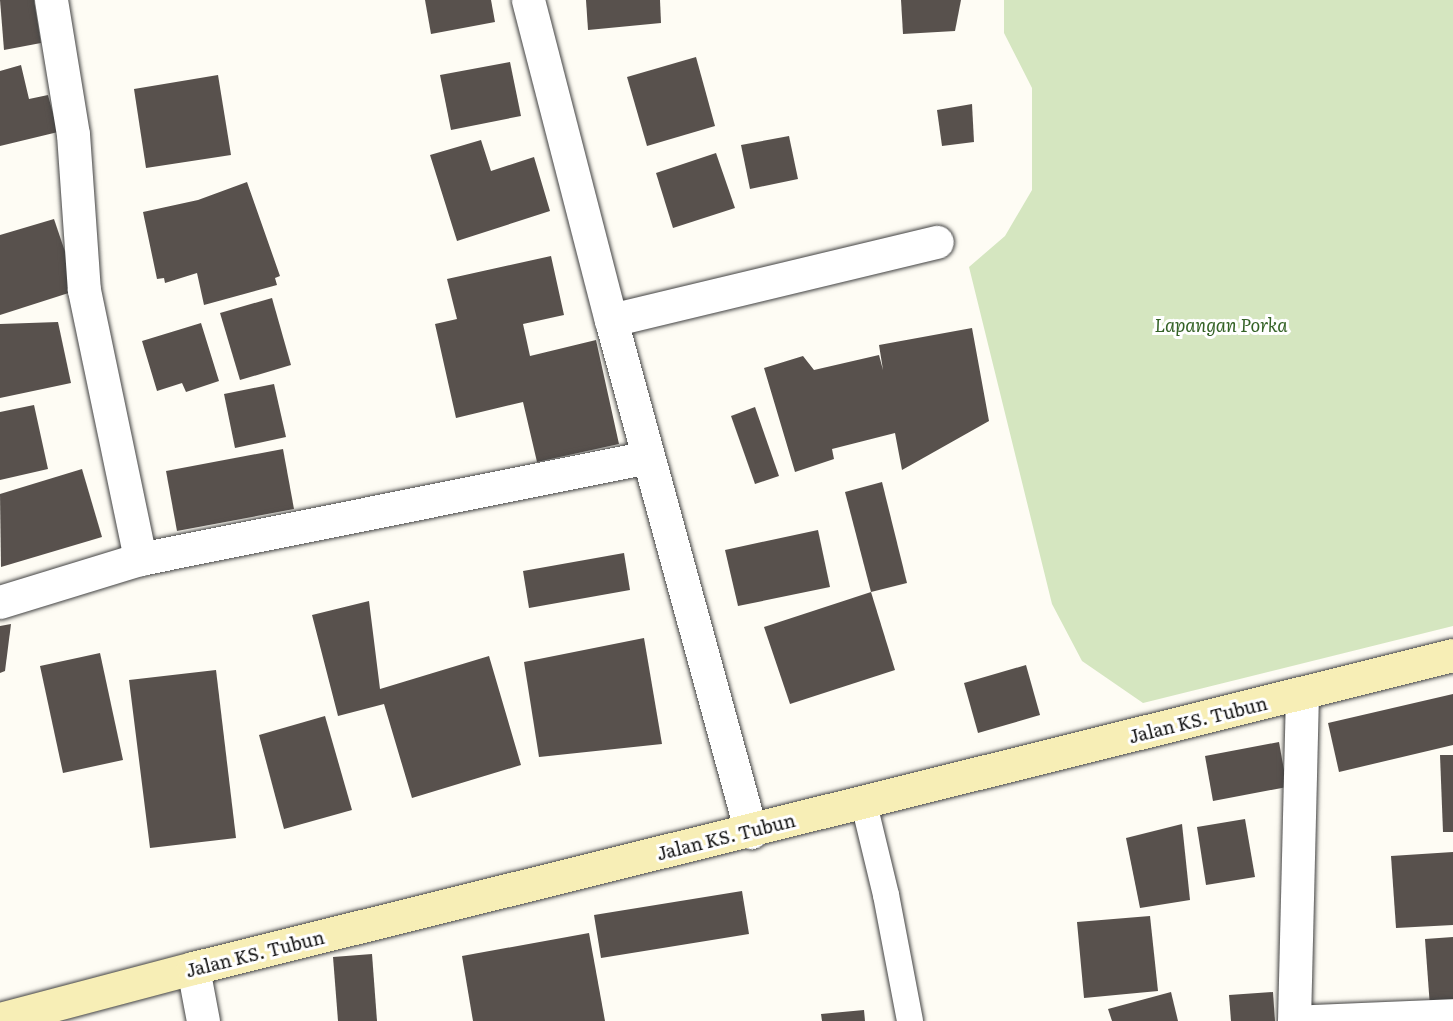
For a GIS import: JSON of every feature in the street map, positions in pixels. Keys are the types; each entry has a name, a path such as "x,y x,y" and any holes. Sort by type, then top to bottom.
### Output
{"street":[{"path":"51,0 73,135 84,290 140,559"},
{"path":"528,0 611,320 751,831"},
{"path":"611,320 937,242"},
{"path":"0,602 140,559 648,457"},
{"name":"Jalan KS. Tubun","path":"0,1019 193,968 864,804 1453,655"},
{"path":"1294,1021 1302,694"},
{"path":"193,968 202,1021"},
{"path":"1312,1021 1453,1015"}],"lane":[{"path":"864,804 886,895 910,1021"}],"green space":[{"name":"Lapangan Porka","path":"1004,0 1453,0 1453,626 1143,703 1082,661 1052,604 969,267 1005,236 1032,190 1032,88 1004,33"}],"building":[{"path":"0,0 34,0 41,43 4,50"},
{"path":"425,0 491,0 495,22 431,34"},
{"path":"586,0 660,0 661,23 588,30"},
{"path":"901,0 961,0 955,31 903,34"},
{"path":"696,57 715,126 647,146 627,77"},
{"path":"510,62 521,116 451,130 440,75"},
{"path":"21,65 29,99 48,95 58,132 0,146 0,71"},
{"path":"218,75 231,155 146,168 134,89"},
{"path":"972,104 974,142 942,146 937,110"},
{"path":"789,136 798,179 750,189 741,145"},
{"path":"481,140 491,171 534,157 550,211 457,241 430,155"},
{"path":"716,153 735,208 673,228 656,173"},
{"path":"247,182 280,276 275,278 277,285 204,305 197,273 165,283 164,278 157,279 143,212 198,200"},
{"path":"54,219 78,290 0,315 0,235"},
{"path":"551,256 564,315 523,324 530,356 596,340 619,444 537,462 523,402 456,418 435,324 457,319 447,279"},
{"path":"272,298 291,365 240,380 220,313"},
{"path":"58,322 71,383 0,398 0,324"},
{"path":"201,323 219,381 186,392 182,383 157,391 142,341"},
{"path":"972,328 989,421 902,470 895,433 832,449 834,459 795,472 764,368 803,356 814,370 879,355 883,370 879,345"},
{"path":"274,384 286,437 235,448 224,394"},
{"path":"34,405 48,469 0,480 0,412"},
{"path":"755,407 779,476 755,484 731,416"},
{"path":"283,449 294,509 177,531 166,471"},
{"path":"82,469 102,537 1,567 0,494"},
{"path":"882,482 907,583 871,592 845,492"},
{"path":"818,530 830,587 738,606 725,550"},
{"path":"624,553 630,590 529,608 523,571"},
{"path":"871,592 895,670 790,704 764,627"},
{"path":"369,601 380,689 489,656 521,765 412,798 384,704 338,716 312,615"},
{"path":"11,624 5,671 0,673 0,626"},
{"path":"644,638 662,744 539,757 524,662"},
{"path":"100,653 123,760 63,773 40,666"},
{"path":"1026,665 1040,715 978,733 964,683"},
{"path":"216,670 236,838 150,848 129,680"},
{"path":"1453,694 1453,745 1339,772 1328,723"},
{"path":"325,716 352,810 284,829 259,735"},
{"path":"1279,742 1287,787 1213,801 1205,756"},
{"path":"1440,755 1453,755 1453,832 1443,832"},
{"path":"1245,819 1255,877 1206,885 1197,827"},
{"path":"1182,824 1190,900 1140,908 1126,838"},
{"path":"1453,852 1453,925 1396,928 1391,856"},
{"path":"742,891 749,934 601,958 594,915"},
{"path":"1150,916 1158,991 1084,998 1077,922"},
{"path":"589,933 605,1021 473,1021 462,956"},
{"path":"1453,937 1453,1005 1430,1007 1425,939"},
{"path":"372,954 377,1021 338,1021 333,957"},
{"path":"1171,992 1178,1021 1112,1021 1108,1009"},
{"path":"1273,992 1275,1021 1231,1021 1229,995"},
{"path":"864,1010 865,1021 822,1021 821,1014"}]}
